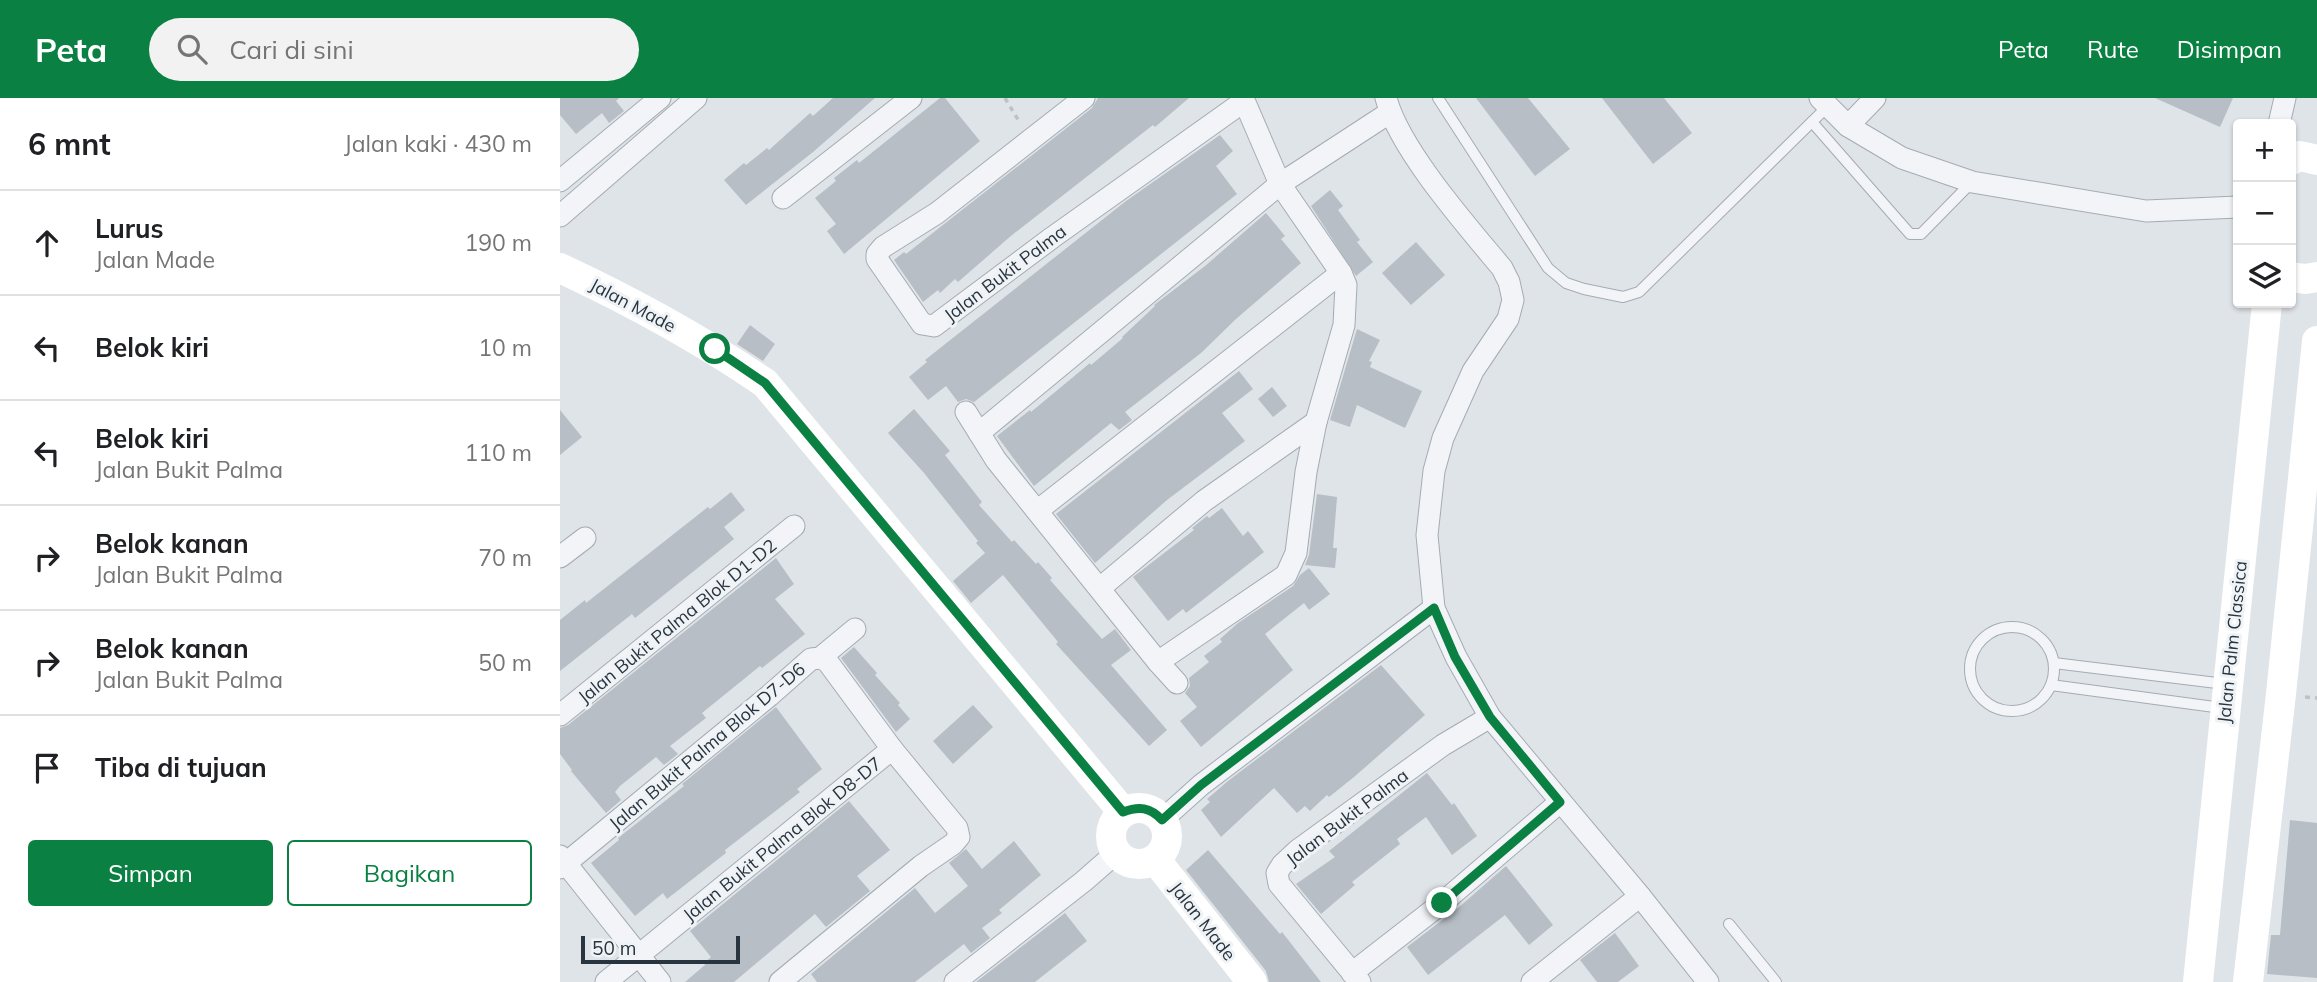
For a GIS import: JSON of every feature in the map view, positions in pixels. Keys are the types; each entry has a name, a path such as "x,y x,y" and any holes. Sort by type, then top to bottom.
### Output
{"street":[{"path":"560,181 660,98"},
{"path":"560,216 696,98"},
{"path":"783,198 911,98"},
{"name":"Jalan Bukit Palma","path":"1084,98 937,213 883,247 877,254 877,259 922,324 934,326 1243,100 1280,184 1341,273 1346,285 1344,325 1316,422 1306,472 1296,553 1286,575 1158,662"},
{"path":"1848,127 1875,98"},
{"path":"2279,119 2285,98"},
{"path":"979,433 1280,184 1387,106 1433,181 1502,268 1513,300 1508,318 1473,371 1443,438 1434,471 1427,536 1434,608 1455,657 1490,717 1640,896 1708,982"},
{"path":"1820,109 1902,158 1972,182 2146,211 2233,207"},
{"path":"2296,158 2300,156 2317,160"},
{"name":"Jalan Made","path":"560,268 600,286 715,349 765,383 1123,812"},
{"path":"1037,511 1341,273"},
{"path":"2296,277 2317,277"},
{"name":"Jalan Palm Classica","path":"2198,982 2266,308"},
{"path":"2248,982 2317,341"},
{"path":"966,412 996,460 1177,683"},
{"path":"1100,588 1204,501 1316,422"},
{"name":"Jalan Bukit Palma Blok D1-D2","path":"560,715 794,526"},
{"path":"560,557 585,538"},
{"path":"1162,820 1201,785 1434,608"},
{"name":"Jalan Bukit Palma Blok D7-D6","path":"562,862 769,696 811,659 820,658 855,629"},
{"path":"780,982 959,837 957,828 892,749 827,661 820,658"},
{"name":"Jalan Bukit Palma","path":"1490,717 1443,746 1298,850 1277,873 1279,884 1356,977 1560,802"},
{"name":"Jalan Bukit Palma Blok D8-D7","path":"606,982 892,749"},
{"path":"1144,808 1154,812 1162,820 1167,830 1167,841 1163,851 1155,859 1145,864 1134,864 1123,860 1116,853 1111,842 1111,831 1115,820 1123,812 1144,808"},
{"path":"955,982 1116,853"},
{"name":"Jalan Made","path":"1155,859 1252,982"},
{"path":"562,862 660,982"},
{"path":"1532,982 1640,896"}],"lane":[{"path":"1438,98 1548,268 1566,283 1623,297 1639,292 1820,109 1910,234 1921,234 1972,182"},
{"path":"2017,627 2034,633 2047,646 2054,663 2051,685 2040,701 2024,710 2005,712 1987,705 1975,691 1969,673 1972,654 1982,639 1998,629 2017,627"},
{"path":"2054,663 2174,678 2227,696"},
{"path":"2171,701 2174,678"},
{"path":"2051,685 2171,701 2227,696"},
{"path":"1729,924 1776,982"}],"path":[{"path":"1004,98 1030,138"}],"building":[{"path":"560,98 619,98 616,101 624,111 609,123 602,113 576,134 560,115"},
{"path":"833,98 875,98 746,205 724,180 744,163 746,165 767,148 769,150 810,113 813,116"},
{"path":"940,98 945,98 980,141 844,254 827,231 836,224 815,198 836,181 834,178 857,160 859,163"},
{"path":"1098,98 1189,98 1155,127 1153,125 1012,235 958,282 955,279 940,293 938,290 923,302 894,260 904,252 906,254 1092,108"},
{"path":"1476,98 1528,98 1570,149 1535,176"},
{"path":"1602,98 1664,98 1692,133 1653,164"},
{"path":"2155,98 2233,98 2220,127"},
{"path":"1220,135 1233,151 1216,166 1237,194 974,402 966,399 958,402 946,386 928,400 909,377 927,362 925,360 1126,201"},
{"path":"1330,190 1343,206 1338,210 1360,240 1357,242 1373,262 1356,276 1311,206"},
{"path":"1266,213 1285,236 1281,239 1301,263 1201,353 1125,412 1132,420 1119,430 1111,423 1034,486 997,436 1030,410 1031,412 1090,363 1091,365 1123,338 1154,305 1205,266"},
{"path":"1416,242 1445,275 1411,305 1382,273"},
{"path":"750,325 775,344 763,361 737,344"},
{"path":"1357,329 1380,340 1369,361 1372,362 1370,367 1422,391 1405,428 1357,405 1350,427 1330,420"},
{"path":"1239,371 1253,389 1222,413 1245,441 1167,500 1095,563 1056,514"},
{"path":"1272,387 1287,406 1273,417 1258,399"},
{"path":"914,409 950,451 945,455 982,502 979,505 1012,542 1014,540 1036,564 1038,562 1052,578 1050,580 1102,639 1115,629 1131,650 1111,665 1167,730 1149,746 1056,644 1058,642 1003,575 971,603 953,581 985,553 924,473 888,433"},
{"path":"560,410 582,437 560,455"},
{"path":"731,492 745,510 724,527 734,539 635,618 632,614 560,671 560,620"},
{"path":"1317,494 1337,497 1333,548 1337,548 1335,568 1305,565 1309,555"},
{"path":"1222,508 1243,536 1248,531 1264,552 1186,613 1183,609 1168,621 1133,577 1194,530 1192,528 1207,516 1209,518"},
{"path":"776,558 794,584 775,599 805,634 702,713 706,718 670,746 678,754 664,765 656,757 620,786 615,792 621,800 606,813 560,754 560,728 568,725"},
{"path":"1309,568 1330,594 1309,610 1304,603 1265,634 1293,670 1201,747 1180,721 1197,707 1185,693 1190,686 1189,678 1209,662 1204,656 1222,642 1220,639 1238,623 1293,586"},
{"path":"854,647 877,673 875,675 900,703 898,705 910,719 896,732 841,658"},
{"path":"1381,665 1425,715 1310,811 1305,806 1297,813 1274,788 1221,837 1201,810 1210,802 1207,799"},
{"path":"973,705 993,727 953,764 933,741"},
{"path":"776,707 822,769 797,789 800,792 725,850 726,853 667,899 663,893 635,916 591,863"},
{"path":"1427,773 1452,805 1454,803 1477,836 1452,855 1426,817 1397,839 1400,844 1352,882 1355,885 1321,914 1296,884 1335,857 1329,851"},
{"path":"849,801 890,850 857,876 870,891 826,927 815,914 734,982 685,982 711,957 690,931"},
{"path":"2290,820 2317,823 2317,978 2267,974 2271,935 2280,935"},
{"path":"1014,841 1041,875 999,910 1002,913 982,928 990,938 971,953 964,944 915,982 817,982 811,974 915,888 935,913 968,886 949,863 966,849 982,869"},
{"path":"1208,850 1280,934 1282,932 1321,982 1269,982 1266,971 1186,870"},
{"path":"1506,866 1553,925 1529,945 1505,915 1428,975 1407,947 1458,908"},
{"path":"1065,913 1087,941 1035,982 976,982"},
{"path":"1615,933 1639,966 1618,982 1597,982 1580,960"}],"route":[{"path":"715,349 765,383 1123,812 1144,808 1154,812 1162,820 1201,785 1434,608 1455,657 1490,717 1560,802 1442,903"}]}
